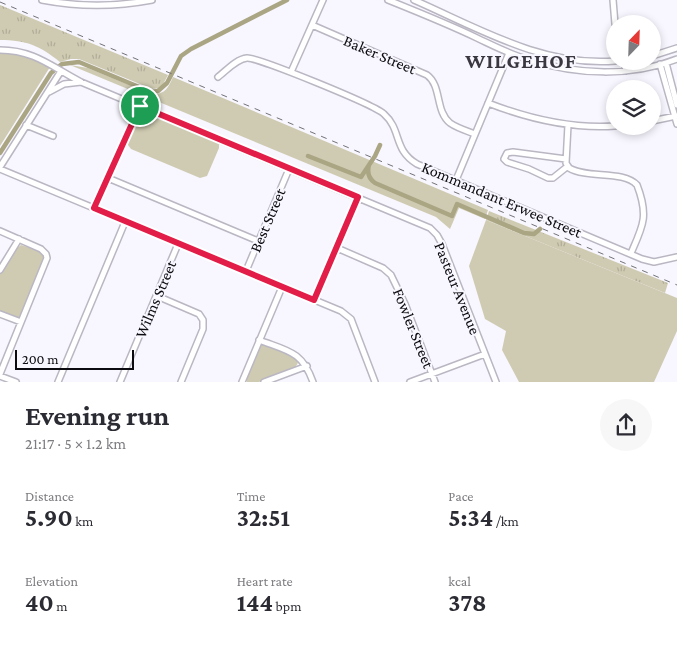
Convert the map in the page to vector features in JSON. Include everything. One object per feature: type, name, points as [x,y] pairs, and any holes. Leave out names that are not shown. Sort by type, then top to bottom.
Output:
[{"type":"street","points":[[42,0],[79,2],[100,6],[123,5],[152,0]]},
{"type":"street","points":[[291,72],[323,0]]},
{"type":"street","points":[[388,0],[396,1],[517,56],[583,71],[612,72],[630,70]]},
{"type":"street","points":[[409,8],[413,0],[507,41],[546,55],[567,59],[606,61]]},
{"type":"street","points":[[613,0],[614,15]]},
{"type":"street","name":"Baker Street","points":[[312,25],[427,74],[434,83],[442,114],[452,124],[475,134]]},
{"type":"street","points":[[456,180],[488,103],[506,52],[507,41]]},
{"type":"street","points":[[517,56],[521,46]]},
{"type":"street","points":[[661,53],[677,48]]},
{"type":"street","name":"Pasteur Avenue","points":[[0,50],[21,51],[34,56],[81,82],[426,226],[434,232],[442,244],[496,382]]},
{"type":"street","points":[[663,64],[675,60],[669,51]]},
{"type":"street","name":"Kommandant Erwee Street","points":[[218,76],[238,62],[249,58],[291,72],[380,111],[393,126],[406,157],[417,164],[631,254],[654,262],[677,257]]},
{"type":"street","points":[[663,64],[677,105]]},
{"type":"street","points":[[663,64],[677,124]]},
{"type":"street","points":[[60,71],[0,168],[125,222],[341,310],[351,320],[375,382]]},
{"type":"street","points":[[45,94],[57,87],[81,82]]},
{"type":"street","points":[[488,103],[522,116],[568,125],[606,126]]},
{"type":"street","points":[[94,208],[140,106]]},
{"type":"street","points":[[135,116],[140,111],[148,110]]},
{"type":"street","points":[[661,119],[676,116]]},
{"type":"street","points":[[568,125],[566,159],[571,170],[626,179],[638,185],[644,219],[631,254]]},
{"type":"street","points":[[26,126],[53,136]]},
{"type":"street","points":[[566,159],[513,152],[507,153],[504,159],[507,162],[548,178],[553,178],[568,166]]},
{"type":"street","name":"Best Street","points":[[246,271],[289,169]]},
{"type":"street","points":[[108,178],[258,241]]},
{"type":"street","points":[[314,300],[358,197]]},
{"type":"street","points":[[58,382],[125,222]]},
{"type":"street","points":[[0,231],[44,252],[47,258],[0,375],[16,382]]},
{"type":"street","points":[[0,270],[19,239]]},
{"type":"street","name":"Wilms Street","points":[[120,382],[178,244]]},
{"type":"street","name":"Fowler Street","points":[[337,248],[383,268],[392,275],[435,382]]},
{"type":"street","points":[[242,382],[282,287]]},
{"type":"street","points":[[157,296],[198,314],[204,320],[203,329],[181,382]]},
{"type":"street","points":[[0,314],[21,322]]},
{"type":"street","points":[[259,340],[296,354],[307,366],[313,382]]},
{"type":"street","points":[[410,382],[484,354]]},
{"type":"street","points":[[264,382],[307,366]]},
{"type":"green space","points":[[0,5],[168,75],[161,88],[152,89],[79,59],[60,62],[33,45],[18,41],[0,40]]},
{"type":"green space","points":[[0,52],[24,53],[50,67],[0,146]]},
{"type":"green space","points":[[70,65],[88,68],[151,94],[163,92],[173,77],[488,210],[485,219],[459,208],[450,229],[436,217]]},
{"type":"green space","points":[[141,113],[148,113],[216,140],[219,148],[207,176],[200,178],[131,149],[128,141]]},
{"type":"green space","points":[[489,211],[668,283],[665,293],[486,220]]},
{"type":"green space","points":[[486,220],[677,298],[677,331],[654,382],[519,382],[502,350],[506,331],[485,319],[469,266]]},
{"type":"green space","points":[[21,245],[43,252],[46,258],[22,316],[16,318],[0,312],[0,274],[16,249]]},
{"type":"green space","points":[[266,344],[296,358],[297,364],[295,367],[259,382],[247,382],[246,377],[258,348]]},
{"type":"waterway","points":[[0,153],[51,73],[62,64],[79,62],[151,92],[158,91],[167,83],[181,56],[191,49],[287,0]]},
{"type":"waterway","points":[[308,156],[361,177],[380,145]]},
{"type":"waterway","points":[[369,165],[369,175],[375,183],[452,216],[457,204],[524,233],[534,234],[540,229]]},
{"type":"railway","points":[[0,2],[677,285]]},
{"type":"district","name":"WILGEHOF","points":[[521,61]]},
{"type":"route","points":[[140,106],[358,197],[314,300],[94,208],[140,106]]}]
